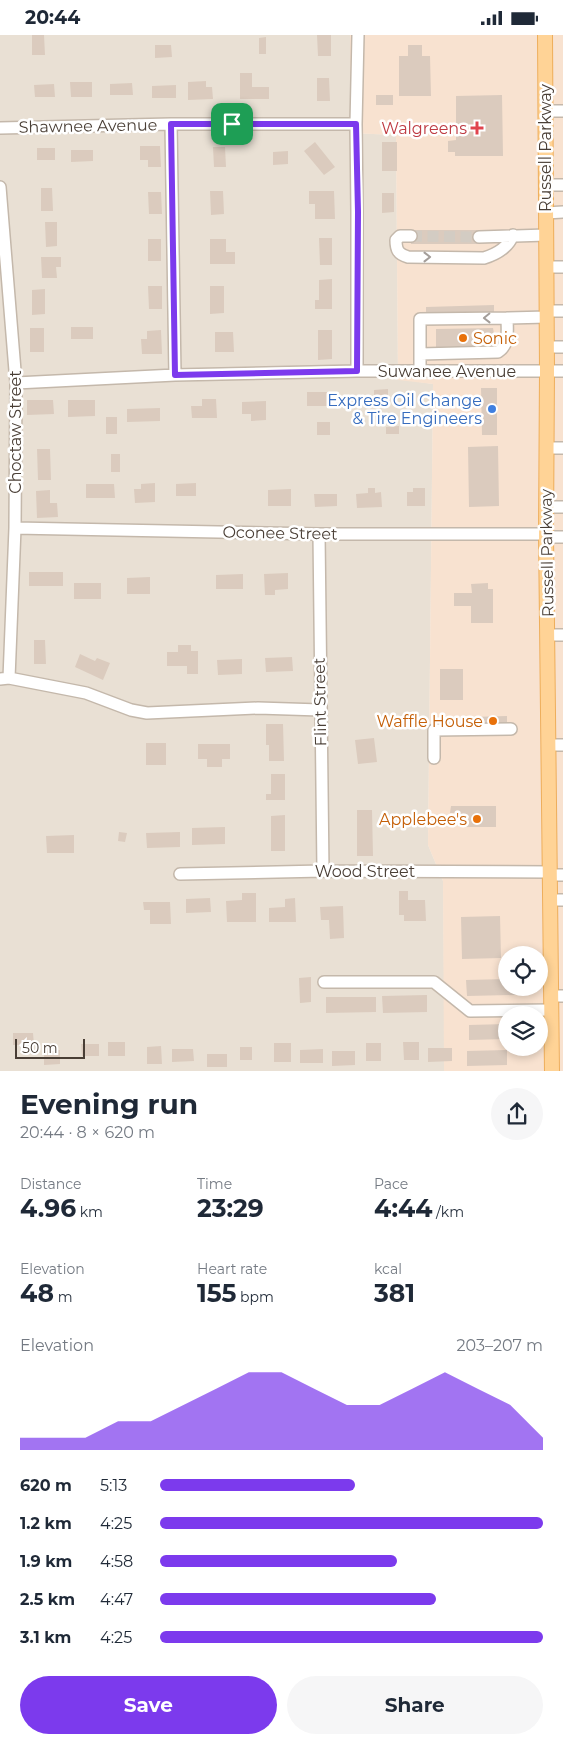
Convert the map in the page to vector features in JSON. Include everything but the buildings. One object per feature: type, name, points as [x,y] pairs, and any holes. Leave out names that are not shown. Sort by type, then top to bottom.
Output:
[{"type":"main road","name":"Russell Parkway","points":[[545,35],[546,536],[548,635],[556,745],[554,874],[557,900],[552,1071]]},
{"type":"street","points":[[357,371],[358,212],[356,124],[358,35]]},
{"type":"street","points":[[545,111],[563,111]]},
{"type":"street","points":[[171,124],[175,375]]},
{"type":"street","name":"Shawnee Avenue","points":[[0,128],[171,124],[356,124]]},
{"type":"street","points":[[545,185],[563,185]]},
{"type":"street","name":"Choctaw Street","points":[[0,187],[16,383],[14,528],[5,679]]},
{"type":"street","points":[[546,213],[563,212]]},
{"type":"street","points":[[411,236],[400,236],[396,240],[398,252],[408,257],[484,258],[502,250],[510,242],[513,235]]},
{"type":"street","points":[[479,237],[546,235]]},
{"type":"street","points":[[546,267],[563,267]]},
{"type":"street","points":[[420,371],[420,319],[507,318],[563,311]]},
{"type":"street","points":[[420,354],[498,352],[505,345],[507,338],[507,318]]},
{"type":"street","points":[[547,347],[563,347]]},
{"type":"street","name":"Suwanee Avenue","points":[[16,383],[175,375],[357,371],[563,371]]},
{"type":"street","points":[[547,449],[563,448]]},
{"type":"street","points":[[547,507],[563,507]]},
{"type":"street","name":"Oconee Street","points":[[14,528],[563,537]]},
{"type":"street","name":"Flint Street","points":[[319,534],[323,871]]},
{"type":"street","points":[[548,635],[563,635]]},
{"type":"street","points":[[5,679],[86,693],[147,713],[258,708],[320,710]]},
{"type":"street","points":[[434,757],[434,730],[511,729]]},
{"type":"street","name":"Wood Street","points":[[180,874],[323,871],[554,874]]},
{"type":"street","points":[[324,982],[434,982],[470,1011],[555,1001]]},
{"type":"shaded area","points":[[0,35],[350,35],[350,133],[396,135],[398,379],[433,384],[428,845],[443,881],[445,1071],[0,1071]]},
{"type":"shaded area","points":[[350,35],[563,35],[563,1071],[444,1071],[443,881],[428,845],[433,384],[398,380],[396,135],[350,133]]},
{"type":"tunnel","points":[[411,236],[479,237]]},
{"type":"place","name":"Walgreens","points":[[477,128]]},
{"type":"place","name":"Sonic","points":[[463,338]]},
{"type":"place","name":"Express Oil Change & Tire Engineers","points":[[492,409]]},
{"type":"place","name":"Waffle House","points":[[493,721]]},
{"type":"place","name":"Applebee's","points":[[477,819]]},
{"type":"route","points":[[171,124],[232,124],[356,124],[358,212],[357,371],[175,375],[171,124]]}]
